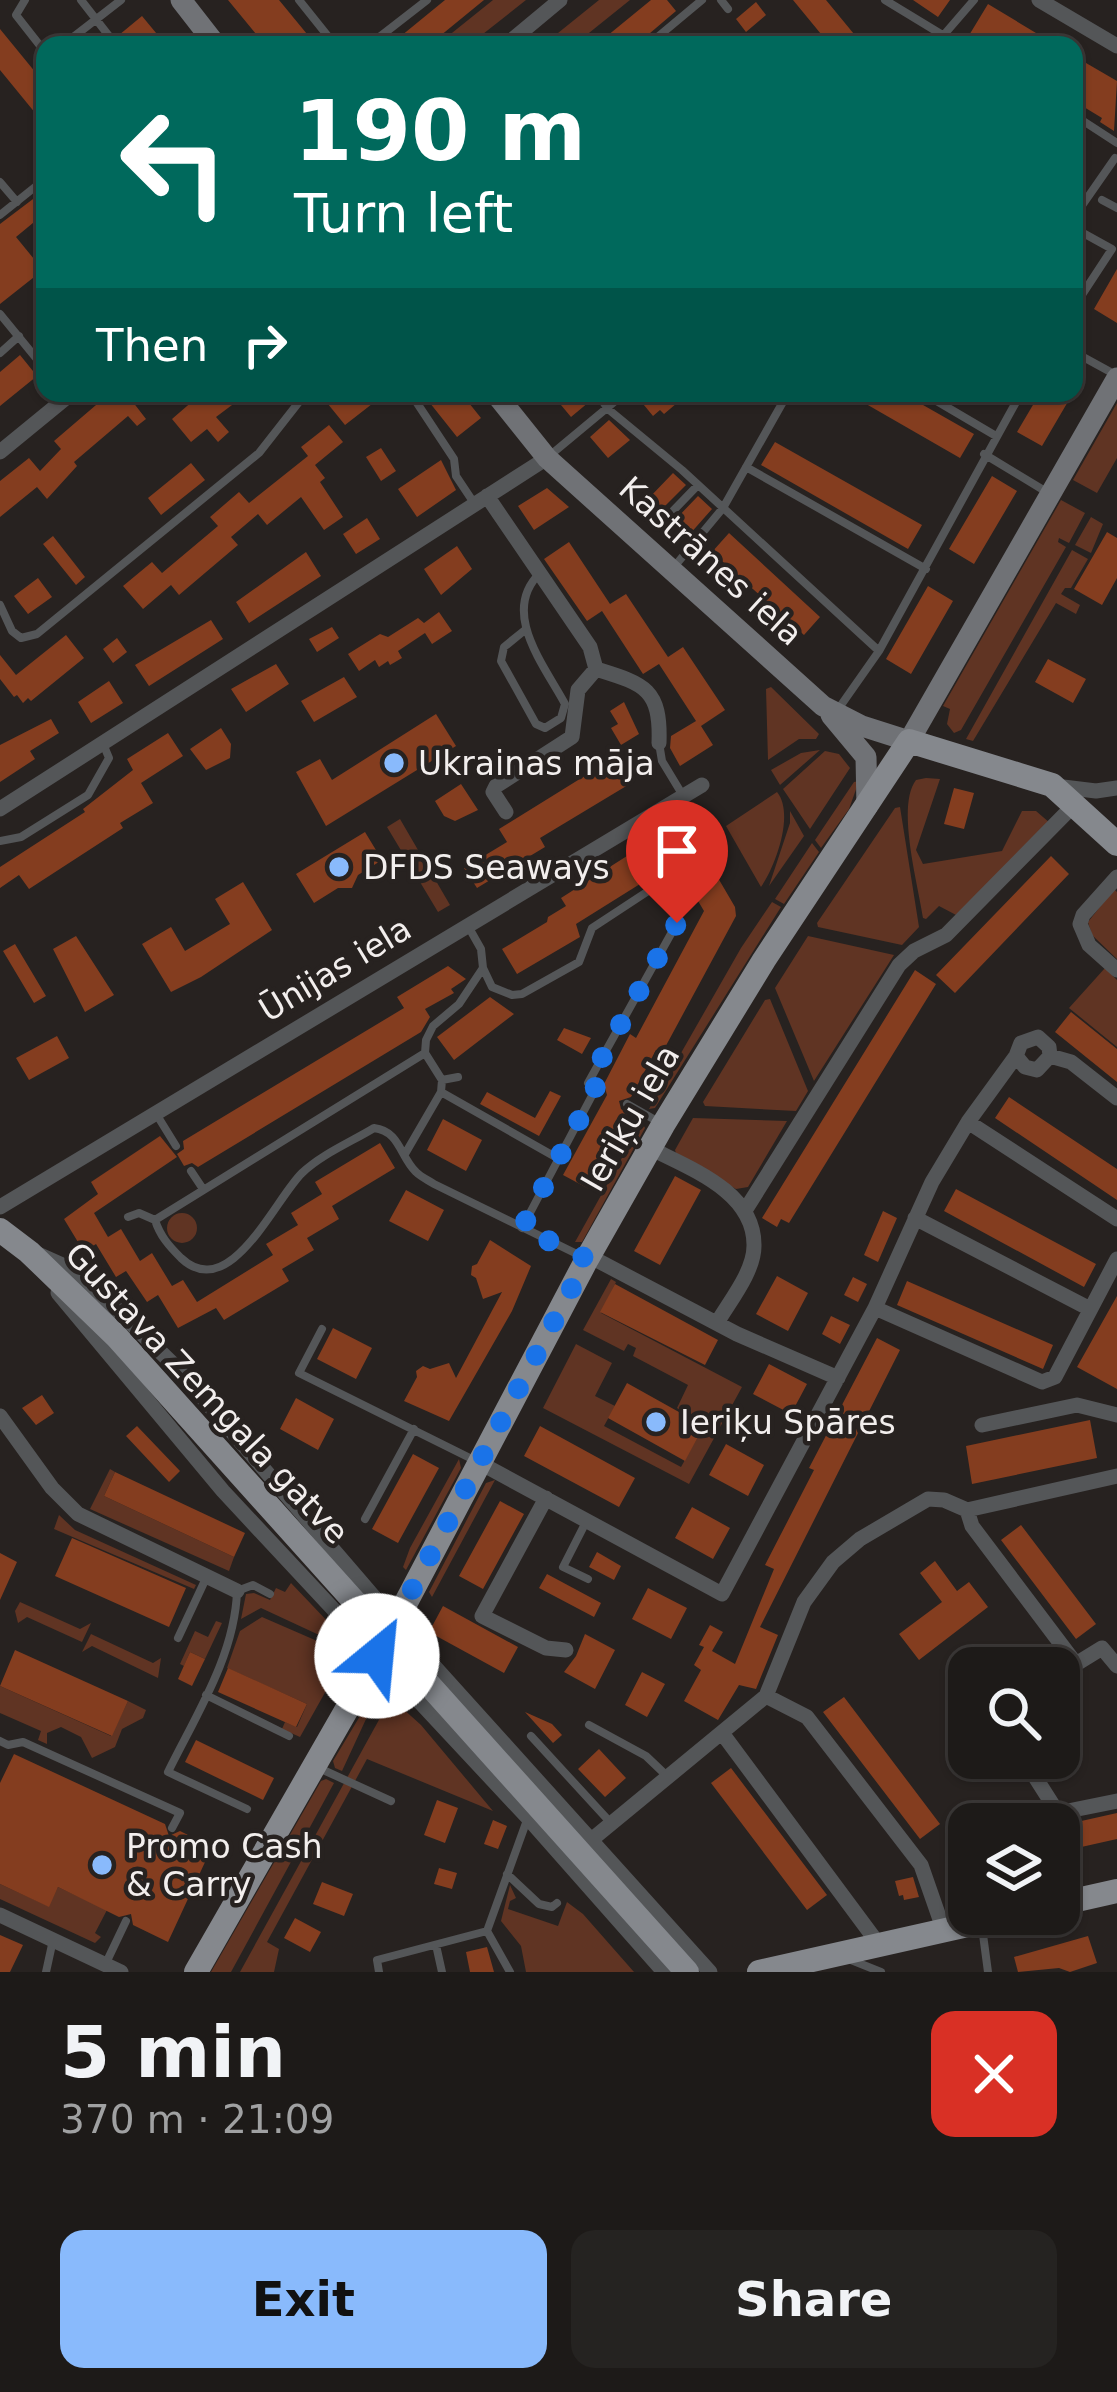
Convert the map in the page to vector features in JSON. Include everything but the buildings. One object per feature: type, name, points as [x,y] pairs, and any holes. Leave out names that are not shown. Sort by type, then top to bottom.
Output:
[{"type":"main road","points":[[909,741],[1052,785],[1117,844]]},
{"type":"main road","name":"Ieriķu iela","points":[[196,1972],[377,1656],[527,1362],[663,1125],[754,976],[909,741]]},
{"type":"main road","name":"Gustava Zemgala gatve","points":[[0,1230],[116,1336],[687,1972]]},
{"type":"main road","points":[[1080,1899],[1117,1891]]},
{"type":"main road","points":[[759,1972],[948,1930]]},
{"type":"street","points":[[181,0],[209,36]]},
{"type":"street","points":[[517,36],[560,0]]},
{"type":"street","points":[[1048,2],[1117,46]]},
{"type":"street","name":"Ieriķu iela","points":[[909,741],[1117,377]]},
{"type":"street","points":[[0,452],[59,402]]},
{"type":"street","name":"Kastrānes iela","points":[[502,402],[547,458],[829,709],[909,741]]},
{"type":"street","points":[[0,809],[547,458]]},
{"type":"street","points":[[481,500],[540,573],[590,646],[596,669]]},
{"type":"street","points":[[596,669],[650,692],[660,716],[659,743]]},
{"type":"street","points":[[506,812],[493,792],[496,786],[572,737],[578,690],[596,669]]},
{"type":"street","points":[[829,709],[866,757],[867,808]]},
{"type":"street","name":"Ūnijas iela","points":[[0,1207],[702,785]]},
{"type":"street","points":[[1052,785],[1117,788]]},
{"type":"street","points":[[746,1209],[899,965],[914,951],[946,935],[1076,804]]},
{"type":"street","points":[[1117,878],[1080,924],[1089,944],[1117,970]]},
{"type":"street","points":[[479,1462],[722,1594],[968,1122],[1021,1043],[1031,1037],[1045,1041],[1050,1056]]},
{"type":"street","points":[[1016,1056],[1036,1070],[1050,1056]]},
{"type":"street","points":[[1050,1056],[1071,1062],[1117,1098]]},
{"type":"street","points":[[968,1122],[1117,1219]]},
{"type":"street","points":[[650,1148],[730,1193],[746,1209],[754,1246],[717,1323]]},
{"type":"street","points":[[914,1218],[1090,1309]]},
{"type":"street","name":"Gustava Zemgala gatve","points":[[29,1252],[67,1267],[146,1335],[710,1972]]},
{"type":"street","name":"Gustava Zemgala gatve","points":[[29,1252],[133,1388],[664,1972]]},
{"type":"street","points":[[588,1258],[838,1378]]},
{"type":"street","points":[[875,1307],[1046,1382],[1055,1377],[1117,1259]]},
{"type":"street","points":[[982,1425],[1077,1405],[1117,1415]]},
{"type":"street","points":[[0,1416],[52,1489],[78,1514],[237,1591]]},
{"type":"street","points":[[590,1840],[766,1696],[804,1602],[833,1562],[860,1539],[928,1499],[968,1510],[1117,1476]]},
{"type":"street","points":[[546,1498],[482,1616],[546,1648],[566,1650]]},
{"type":"street","points":[[968,1510],[972,1526],[1063,1647]]},
{"type":"street","name":"Gustava Zemgala gatve","points":[[308,1582],[330,1585],[340,1576],[338,1552]]},
{"type":"street","points":[[1080,1662],[1102,1648],[1117,1666]]},
{"type":"street","points":[[766,1696],[808,1717],[907,1846],[926,1875],[944,1931]]},
{"type":"street","points":[[722,1733],[880,1946]]},
{"type":"street","points":[[1036,1779],[1058,1814],[1117,1801]]},
{"type":"street","points":[[0,1915],[113,1968]]},
{"type":"lane","points":[[25,0],[16,15],[36,41]]},
{"type":"lane","points":[[81,0],[109,36]]},
{"type":"lane","points":[[74,36],[121,0]]},
{"type":"lane","points":[[299,0],[328,36]]},
{"type":"lane","points":[[382,36],[427,0]]},
{"type":"lane","points":[[666,36],[702,0]]},
{"type":"lane","points":[[721,0],[728,9]]},
{"type":"lane","points":[[885,0],[936,36]]},
{"type":"lane","points":[[947,36],[974,0]]},
{"type":"lane","points":[[1083,121],[1117,142]]},
{"type":"lane","points":[[1083,205],[1116,158]]},
{"type":"lane","points":[[0,182],[16,202]]},
{"type":"lane","points":[[0,215],[36,186]]},
{"type":"lane","points":[[1102,200],[1117,208]]},
{"type":"lane","points":[[1083,232],[1114,245],[1083,293]]},
{"type":"lane","points":[[0,314],[36,358]]},
{"type":"lane","points":[[0,353],[19,337]]},
{"type":"lane","points":[[1083,357],[1117,377]]},
{"type":"lane","points":[[0,605],[12,631],[21,638],[37,634],[259,453],[299,402]]},
{"type":"lane","points":[[416,402],[454,459],[456,476],[481,500]]},
{"type":"lane","points":[[604,402],[879,651]]},
{"type":"lane","points":[[547,458],[615,402]]},
{"type":"lane","points":[[672,569],[723,508],[783,402]]},
{"type":"lane","points":[[938,402],[996,436]]},
{"type":"lane","points":[[829,709],[879,651],[1016,402]]},
{"type":"lane","points":[[985,454],[1051,494]]},
{"type":"lane","points":[[746,467],[926,569]]},
{"type":"lane","points":[[669,515],[698,485]]},
{"type":"lane","points":[[525,630],[504,647],[501,661],[536,724],[545,728],[561,718],[565,704],[525,630],[524,596],[540,573]]},
{"type":"lane","points":[[659,743],[662,761],[682,794]]},
{"type":"lane","points":[[0,842],[21,837],[88,795],[109,758],[103,745]]},
{"type":"lane","points":[[468,924],[492,987],[522,994],[579,962],[592,928],[665,880],[674,895],[677,923],[588,1083],[598,1089],[522,1228]]},
{"type":"lane","points":[[155,1220],[424,1053],[433,1027],[460,1004],[483,968]]},
{"type":"lane","points":[[405,1154],[441,1092],[442,1080],[424,1053]]},
{"type":"lane","points":[[442,1080],[458,1077]]},
{"type":"lane","points":[[441,1092],[559,1159]]},
{"type":"lane","points":[[627,1104],[663,1125]]},
{"type":"lane","points":[[155,1112],[176,1146]]},
{"type":"lane","points":[[128,1217],[139,1213],[155,1220],[165,1241],[190,1266],[204,1271],[249,1247],[308,1167],[374,1128],[383,1128],[413,1171],[588,1258]]},
{"type":"lane","points":[[191,1171],[202,1189]]},
{"type":"lane","points":[[322,1329],[298,1373],[479,1462]]},
{"type":"lane","points":[[1046,1382],[1051,1411]]},
{"type":"lane","points":[[364,1519],[414,1429]]},
{"type":"lane","points":[[587,1521],[563,1567],[588,1579]]},
{"type":"lane","points":[[178,1638],[208,1574]]},
{"type":"lane","points":[[247,1809],[168,1772],[236,1624],[237,1591],[253,1585],[269,1594]]},
{"type":"lane","points":[[206,1695],[289,1736]]},
{"type":"lane","points":[[589,1725],[646,1756],[669,1778]]},
{"type":"lane","points":[[531,1736],[610,1822]]},
{"type":"lane","points":[[0,1741],[23,1742],[180,1813],[172,1828]]},
{"type":"lane","points":[[314,1766],[391,1802]]},
{"type":"lane","points":[[509,1972],[487,1931],[528,1818]]},
{"type":"lane","points":[[506,1874],[539,1904],[552,1907],[557,1903]]},
{"type":"lane","points":[[113,1968],[126,1922]]},
{"type":"lane","points":[[379,1972],[377,1960],[487,1931]]},
{"type":"lane","points":[[983,1935],[988,1972]]},
{"type":"lane","points":[[46,1972],[53,1940]]},
{"type":"lane","points":[[436,1945],[442,1972]]},
{"type":"lane","points":[[838,1954],[881,1972]]},
{"type":"shaded area","points":[[493,0],[526,0],[480,36],[448,36]]},
{"type":"shaded area","points":[[599,0],[630,0],[585,36],[558,33]]},
{"type":"shaded area","points":[[1117,403],[1117,458],[1097,493],[1073,480]]},
{"type":"shaded area","points":[[1061,500],[1085,513],[1069,543],[1059,538],[1066,547],[961,730],[954,733],[947,724],[950,709],[943,706]]},
{"type":"shaded area","points":[[1091,517],[1103,524],[1091,553],[1075,545]]},
{"type":"shaded area","points":[[1072,550],[1088,559],[1071,588],[1061,594],[1080,605],[1076,614],[1056,603],[973,741],[966,739]]},
{"type":"shaded area","points":[[771,687],[819,734],[816,739],[799,739],[768,760],[766,689]]},
{"type":"shaded area","points":[[820,750],[780,785],[771,770],[801,753]]},
{"type":"shaded area","points":[[825,751],[839,754],[850,768],[810,829],[783,789]]},
{"type":"shaded area","points":[[940,779],[916,850],[923,864],[1002,851],[1022,811],[1036,811],[1050,823],[958,916],[939,906],[923,918],[908,808],[916,780]]},
{"type":"shaded area","points":[[859,781],[849,809],[821,848],[815,840]]},
{"type":"shaded area","points":[[777,792],[784,826],[761,887],[726,826]]},
{"type":"shaded area","points":[[900,807],[919,927],[902,945],[818,927],[895,808]]},
{"type":"shaded area","points":[[790,811],[804,836],[769,886],[790,823]]},
{"type":"shaded area","points":[[400,819],[450,905],[438,912],[387,827]]},
{"type":"shaded area","points":[[812,843],[819,852],[784,904],[775,899]]},
{"type":"shaded area","points":[[1114,889],[1117,959],[1092,935],[1088,922]]},
{"type":"shaded area","points":[[772,902],[781,907],[655,1108],[649,1109],[741,948]]},
{"type":"shaded area","points":[[808,936],[894,955],[814,1081],[775,988]]},
{"type":"shaded area","points":[[1105,968],[1117,980],[1117,1047],[1069,1008]]},
{"type":"shaded area","points":[[770,999],[808,1091],[796,1111],[705,1106],[703,1102],[765,1000]]},
{"type":"shaded area","points":[[693,1118],[787,1121],[748,1187],[736,1189],[677,1156],[675,1150]]},
{"type":"shaded area","points":[[642,1122],[645,1128],[582,1242],[575,1242]]},
{"type":"shaded area","points":[[182,1213],[197,1228],[182,1243],[167,1228]]},
{"type":"shaded area","points":[[611,1279],[616,1282],[601,1313],[742,1387],[689,1484],[543,1408],[576,1344],[612,1363],[595,1396],[615,1406],[604,1426],[681,1467],[704,1426],[677,1408],[688,1385],[633,1356],[636,1348],[628,1344],[624,1351],[583,1330]]},
{"type":"shaded area","points":[[459,1459],[461,1468],[406,1570],[410,1548]]},
{"type":"shaded area","points":[[110,1469],[115,1472],[104,1496],[234,1557],[229,1571],[90,1509]]},
{"type":"shaded area","points":[[495,1480],[432,1597],[429,1592],[486,1483]]},
{"type":"shaded area","points":[[59,1515],[75,1530],[196,1585],[194,1589],[54,1529]]},
{"type":"shaded area","points":[[291,1583],[331,1625],[332,1641],[261,1608],[241,1619],[246,1594],[270,1600],[276,1588],[285,1592]]},
{"type":"shaded area","points":[[20,1602],[80,1629],[91,1623],[82,1642],[27,1617],[18,1623],[15,1611]]},
{"type":"shaded area","points":[[262,1617],[331,1647],[327,1689],[300,1737],[282,1729],[285,1722],[297,1727],[307,1704],[227,1668],[240,1631]]},
{"type":"shaded area","points":[[216,1621],[222,1623],[205,1659],[190,1652],[184,1666],[180,1664],[195,1631],[208,1637]]},
{"type":"shaded area","points":[[91,1634],[153,1663],[161,1658],[158,1678],[92,1646],[82,1652]]},
{"type":"shaded area","points":[[0,1686],[111,1736],[128,1701],[146,1710],[143,1718],[122,1729],[115,1747],[92,1758],[81,1737],[61,1727],[47,1733],[47,1744],[38,1740],[41,1731],[0,1713]]},
{"type":"shaded area","points":[[391,1698],[421,1725],[493,1811],[367,1759],[267,1942],[279,1949],[274,1972],[240,1972]]},
{"type":"shaded area","points":[[369,1701],[373,1704],[342,1771],[335,1768],[333,1761]]},
{"type":"shaded area","points":[[321,1781],[334,1783],[231,1972],[211,1972]]},
{"type":"shaded area","points":[[0,1884],[48,1906],[58,1887],[107,1910],[95,1933],[101,1937],[95,1943],[0,1899]]},
{"type":"shaded area","points":[[510,1885],[516,1898],[508,1909],[558,1926],[567,1902],[634,1972],[526,1972],[521,1946],[501,1921]]},
{"type":"place","name":"Ukrainas māja","points":[[394,763]]},
{"type":"place","name":"DFDS Seaways","points":[[339,867]]},
{"type":"place","name":"Ieriķu Spāres","points":[[656,1422]]},
{"type":"place","name":"Promo Cash & Carry","points":[[102,1865]]},
{"type":"route","points":[[377,1656],[587,1259],[522,1228],[596,1088],[588,1083],[677,923]]}]
